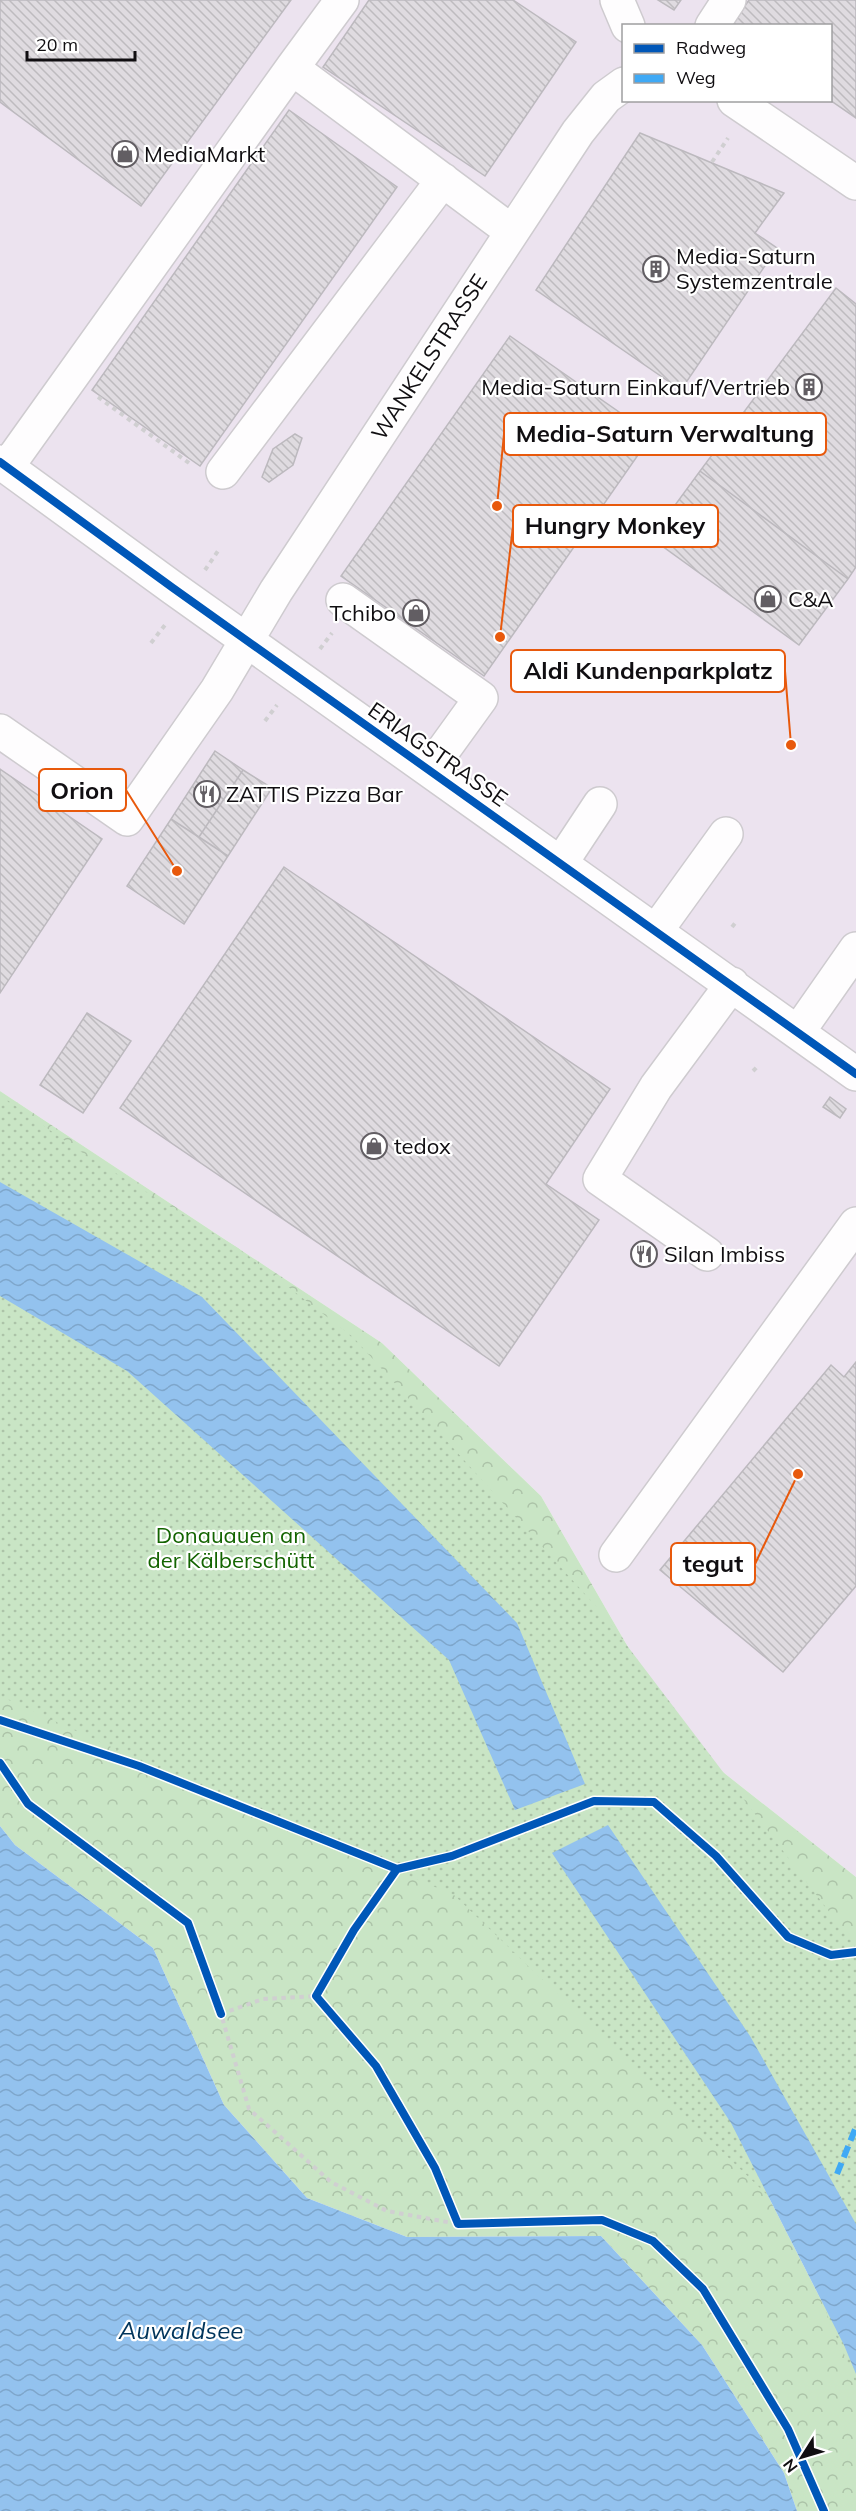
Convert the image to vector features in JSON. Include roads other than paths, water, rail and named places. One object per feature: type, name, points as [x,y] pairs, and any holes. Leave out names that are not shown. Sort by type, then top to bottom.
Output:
[{"type":"street","points":[[3,464],[70,376],[342,0]]},
{"type":"street","points":[[617,0],[627,24]]},
{"type":"street","points":[[713,24],[729,0]]},
{"type":"street","points":[[292,68],[511,231]]},
{"type":"street","name":"WANKELSTRASSE","points":[[0,731],[127,819],[208,703],[281,584],[511,231],[578,132],[606,97],[622,85]]},
{"type":"street","points":[[737,102],[856,183]]},
{"type":"street","points":[[223,472],[443,180]]},
{"type":"street","name":"ERIAGSTRASSE","points":[[3,464],[856,1074]]},
{"type":"street","points":[[343,600],[481,698],[429,770]]},
{"type":"street","points":[[561,863],[600,804]]},
{"type":"street","points":[[656,931],[726,834]]},
{"type":"street","points":[[798,1032],[856,949]]},
{"type":"street","points":[[707,1254],[600,1179],[656,1088],[732,984]]},
{"type":"street","points":[[616,1555],[856,1224]]},
{"type":"water","points":[[0,1182],[202,1297],[517,1623],[585,1784],[515,1810],[449,1660],[127,1371],[0,1296]]},
{"type":"water","points":[[608,1825],[750,2036],[856,2224],[856,2374],[844,2345],[731,2123],[552,1853]]},
{"type":"water","name":"Auwaldsee","points":[[0,1826],[15,1845],[153,1948],[224,2105],[307,2198],[407,2237],[601,2236],[702,2345],[784,2473],[797,2511],[0,2511]]},
{"type":"place","name":"MediaMarkt","points":[[125,154]]},
{"type":"place","name":"Media-Saturn Systemzentrale","points":[[656,269]]},
{"type":"place","name":"Media-Saturn Einkauf/Vertrieb","points":[[809,387]]},
{"type":"place","name":"Media-Saturn Verwaltung","points":[[497,506]]},
{"type":"place","name":"C&A","points":[[768,599]]},
{"type":"place","name":"Tchibo","points":[[416,613]]},
{"type":"place","name":"Hungry Monkey","points":[[500,637]]},
{"type":"place","name":"Aldi Kundenparkplatz","points":[[791,745]]},
{"type":"place","name":"ZATTIS Pizza Bar","points":[[207,794]]},
{"type":"place","name":"Orion","points":[[177,871]]},
{"type":"place","name":"tedox","points":[[374,1146]]},
{"type":"place","name":"Silan Imbiss","points":[[644,1254]]},
{"type":"place","name":"tegut","points":[[798,1474]]},
{"type":"park label","name":"Donauauen an der Kälberschütt","points":[[231,1548]]}]
